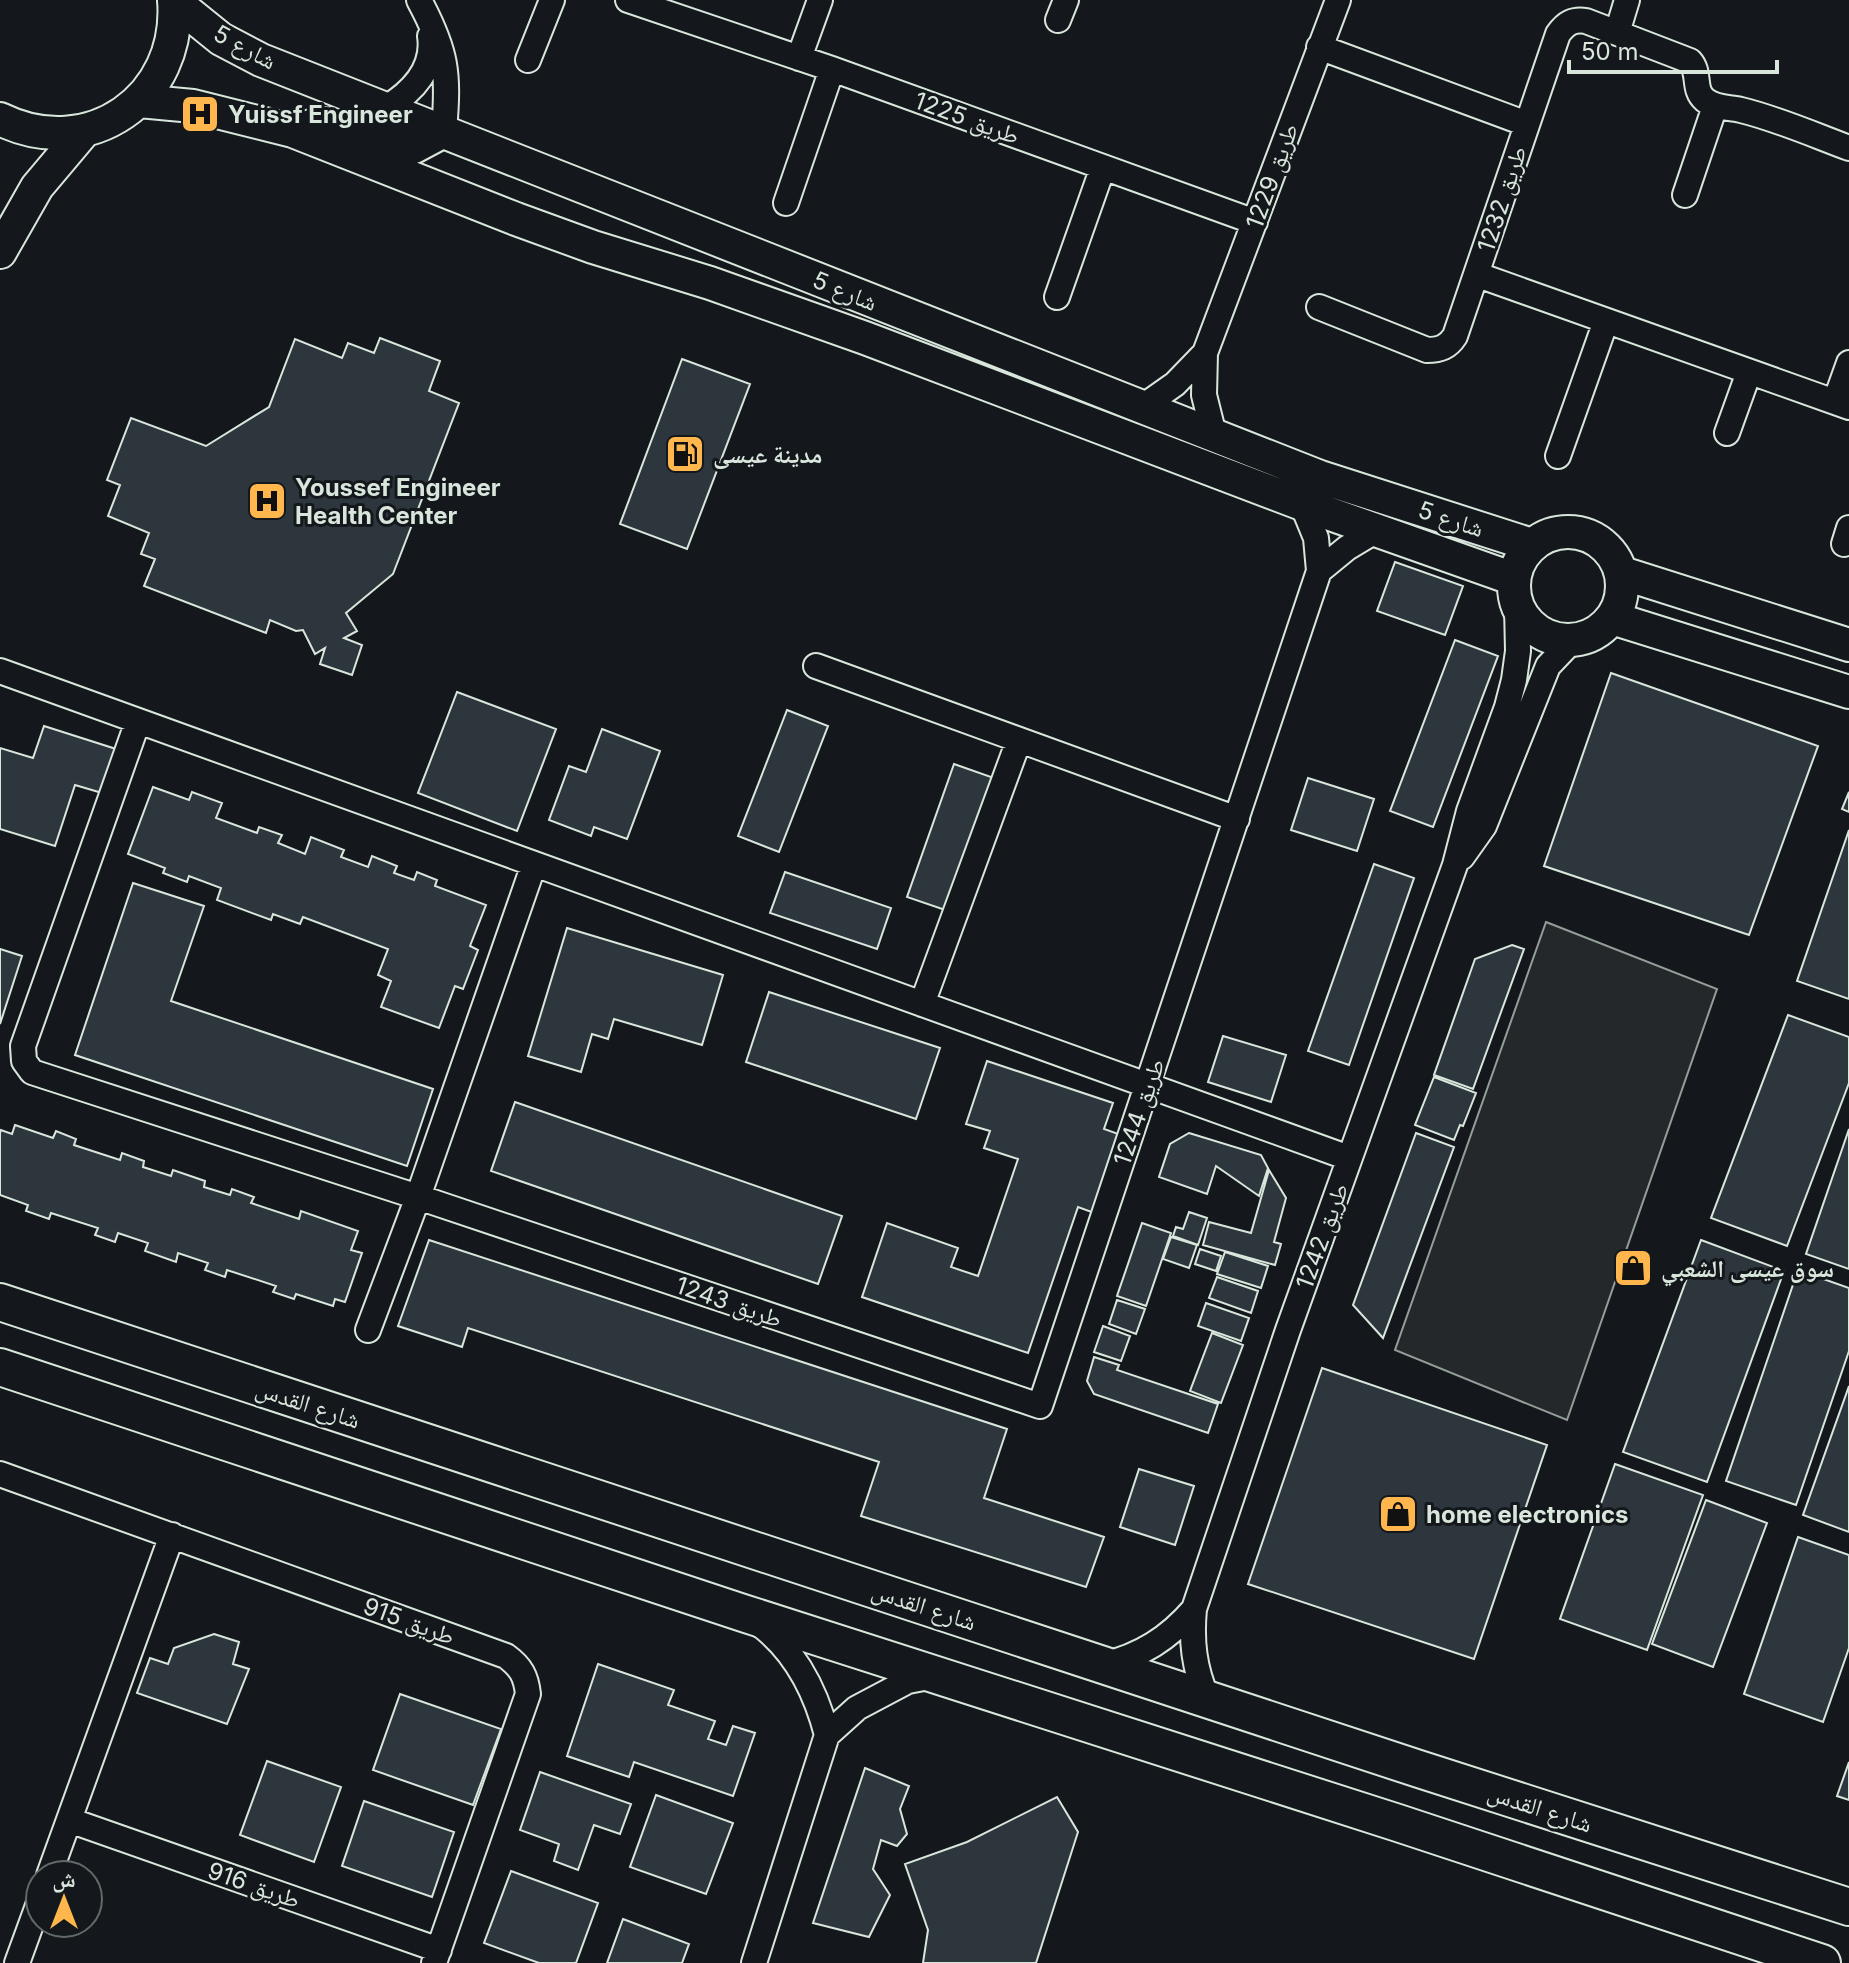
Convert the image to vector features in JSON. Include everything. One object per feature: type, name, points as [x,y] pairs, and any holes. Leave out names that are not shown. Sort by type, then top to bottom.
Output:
[{"type":"main road","name":"شارع القدس","points":[[0,1302],[1419,1769],[1849,1907]]},
{"type":"main road","points":[[0,1367],[743,1613],[1822,1963]]},
{"type":"street","points":[[0,119],[44,133],[85,130],[114,119],[139,101],[154,84],[172,44],[176,22],[174,0]]},
{"type":"street","name":"شارع 5","points":[[174,0],[221,39],[248,53],[1320,477],[1532,545]]},
{"type":"street","points":[[528,60],[552,0]]},
{"type":"street","name":"طريق 1225","points":[[628,0],[832,69],[1255,222]]},
{"type":"street","points":[[799,58],[820,0]]},
{"type":"street","name":"طريق 1229","points":[[1214,435],[1204,395],[1205,353],[1338,0]]},
{"type":"street","points":[[1617,33],[1627,0]]},
{"type":"street","points":[[386,108],[411,89],[430,61],[431,42],[423,7]]},
{"type":"street","points":[[293,131],[319,123],[335,125],[405,148],[414,147],[444,131],[446,78],[443,51],[423,7]]},
{"type":"street","name":"طريق 1232","points":[[1319,307],[1427,350],[1444,348],[1455,336],[1527,124],[1562,28],[1567,24],[1580,20],[1690,61],[1698,72],[1702,98],[1715,106]]},
{"type":"street","points":[[1319,47],[1527,124]]},
{"type":"street","points":[[786,203],[832,69]]},
{"type":"street","name":"شارع 5","points":[[139,101],[193,106],[293,131],[516,219],[865,338],[1377,530],[1515,592]]},
{"type":"street","points":[[1685,195],[1715,106],[1742,110],[1849,148]]},
{"type":"street","points":[[0,252],[37,187],[85,130]]},
{"type":"street","points":[[1057,297],[1103,167]]},
{"type":"street","name":"طريق 1232","points":[[1478,275],[1842,404]]},
{"type":"street","points":[[1558,456],[1606,321]]},
{"type":"street","name":"طريق 1229","points":[[1141,408],[1175,384],[1205,353]]},
{"type":"street","points":[[1842,404],[1849,363]]},
{"type":"street","points":[[1727,433],[1749,372]]},
{"type":"street","name":"طريق 1244","points":[[1040,1406],[1319,571],[1316,538],[1302,504]]},
{"type":"street","points":[[1319,571],[1347,548],[1377,530]]},
{"type":"street","points":[[1561,532],[1577,532],[1592,537],[1615,558],[1622,573],[1620,604],[1612,618],[1593,634],[1581,639],[1562,640],[1543,634],[1527,622],[1515,592],[1523,555],[1545,536],[1561,532]]},
{"type":"street","points":[[1622,573],[1849,645]]},
{"type":"street","name":"طريق 1242","points":[[1207,1698],[1192,1645],[1194,1609],[1288,1330],[1455,865],[1469,811],[1507,707],[1518,651],[1515,592]]},
{"type":"street","points":[[1612,618],[1849,692]]},
{"type":"street","name":"طريق 1242","points":[[1455,865],[1484,826],[1548,666],[1568,645],[1581,639]]},
{"type":"street","points":[[816,666],[1237,819]]},
{"type":"street","points":[[0,671],[1349,1158]]},
{"type":"street","points":[[11,1051],[23,1046],[138,721]]},
{"type":"street","points":[[922,1004],[1019,740]]},
{"type":"street","points":[[368,1330],[418,1197],[534,864]]},
{"type":"street","name":"طريق 1243","points":[[11,1051],[38,1075],[418,1197],[1040,1406]]},
{"type":"street","name":"طريق 915","points":[[0,1474],[506,1656],[519,1665],[526,1677],[528,1694],[437,1956]]},
{"type":"street","points":[[55,1859],[172,1535]]},
{"type":"street","name":"طريق 1242","points":[[1102,1665],[1144,1651],[1180,1625],[1194,1609]]},
{"type":"street","points":[[743,1613],[768,1630],[789,1653],[819,1705],[827,1735]]},
{"type":"street","points":[[754,1963],[827,1735],[857,1708],[908,1681],[940,1675]]},
{"type":"street","name":"طريق 916","points":[[69,1820],[437,1956]]},
{"type":"street","points":[[17,1963],[26,1939]]},
{"type":"shaded area","points":[[1546,922],[1717,989],[1567,1420],[1395,1350]]},
{"type":"building","name":"Youssef Engineer Health Center","points":[[380,338],[440,361],[429,391],[459,403],[393,574],[346,613],[357,631],[344,638],[362,645],[352,675],[320,664],[325,648],[315,654],[303,630],[296,631],[270,620],[266,633],[144,586],[155,559],[141,554],[149,533],[108,516],[120,485],[107,480],[131,418],[206,446],[269,407],[295,339],[342,358],[348,343],[374,353]]},
{"type":"building","name":"مدينة عيسى","points":[[682,359],[750,384],[687,549],[620,524]]},
{"type":"building","points":[[1395,562],[1463,586],[1445,635],[1377,611]]},
{"type":"building","points":[[1455,640],[1498,656],[1433,827],[1390,811]]},
{"type":"building","points":[[1611,673],[1818,746],[1749,935],[1544,866]]},
{"type":"building","points":[[457,692],[556,729],[517,831],[418,793]]},
{"type":"building","points":[[787,710],[828,726],[779,852],[738,836]]},
{"type":"building","points":[[44,726],[116,749],[102,793],[75,785],[55,846],[0,829],[0,748],[33,758]]},
{"type":"building","points":[[602,729],[660,751],[627,839],[594,827],[591,836],[549,820],[569,766],[586,772]]},
{"type":"building","points":[[954,764],[994,778],[948,911],[907,897]]},
{"type":"building","points":[[1308,778],[1374,799],[1357,851],[1291,830]]},
{"type":"building","points":[[153,787],[189,800],[192,792],[222,803],[216,818],[257,833],[259,827],[282,835],[278,843],[305,854],[311,837],[344,850],[341,857],[368,867],[372,856],[397,866],[394,873],[414,880],[417,872],[437,880],[435,886],[486,905],[470,946],[478,950],[463,989],[455,986],[439,1028],[381,1007],[391,981],[378,975],[388,949],[303,917],[300,924],[273,914],[271,920],[217,900],[221,888],[189,876],[187,882],[163,873],[165,868],[128,854]]},
{"type":"building","points":[[1849,792],[1849,812],[1842,809]]},
{"type":"building","points":[[1849,830],[1849,999],[1797,981]]},
{"type":"building","points":[[1374,864],[1414,878],[1349,1065],[1308,1051]]},
{"type":"building","points":[[785,872],[891,908],[877,949],[770,913]]},
{"type":"building","points":[[133,883],[204,906],[171,1001],[433,1089],[407,1166],[75,1055]]},
{"type":"building","points":[[567,928],[723,975],[702,1045],[614,1019],[608,1039],[592,1034],[581,1072],[528,1056]]},
{"type":"building","points":[[1512,945],[1524,949],[1473,1089],[1434,1075],[1475,959]]},
{"type":"building","points":[[0,949],[22,956],[0,1024]]},
{"type":"building","points":[[769,992],[940,1048],[916,1119],[746,1062]]},
{"type":"building","points":[[1788,1015],[1849,1037],[1849,1083],[1787,1246],[1711,1218]]},
{"type":"building","points":[[1223,1036],[1286,1055],[1271,1102],[1208,1082]]},
{"type":"building","points":[[987,1061],[1113,1103],[1104,1129],[1124,1136],[1097,1214],[1078,1207],[1028,1353],[862,1297],[887,1223],[958,1248],[951,1267],[978,1276],[1018,1159],[984,1148],[990,1131],[966,1124]]},
{"type":"building","points":[[1434,1077],[1476,1093],[1454,1140],[1415,1125]]},
{"type":"building","points":[[515,1102],[842,1216],[818,1284],[491,1171]]},
{"type":"building","points":[[15,1125],[53,1138],[56,1131],[76,1139],[74,1145],[120,1160],[122,1153],[144,1161],[143,1167],[171,1176],[173,1170],[205,1181],[204,1187],[230,1195],[232,1189],[254,1197],[251,1203],[299,1219],[301,1211],[358,1231],[351,1250],[362,1253],[345,1302],[335,1299],[333,1306],[296,1294],[294,1299],[273,1292],[276,1286],[227,1270],[225,1277],[205,1270],[208,1263],[178,1253],[176,1262],[145,1251],[148,1243],[118,1233],[115,1242],[95,1235],[98,1228],[51,1213],[49,1219],[26,1211],[28,1205],[0,1195],[0,1133],[1,1130],[12,1134]]},
{"type":"building","points":[[1849,1129],[1849,1269],[1806,1254]]},
{"type":"building","points":[[1189,1133],[1261,1155],[1268,1168],[1259,1196],[1216,1166],[1207,1194],[1159,1177],[1170,1144]]},
{"type":"building","points":[[1416,1133],[1454,1147],[1383,1338],[1353,1305]]},
{"type":"building","points":[[1269,1170],[1286,1198],[1274,1242],[1281,1244],[1275,1265],[1203,1245],[1209,1222],[1251,1233]]},
{"type":"building","points":[[1189,1212],[1207,1218],[1198,1245],[1173,1236],[1176,1227],[1183,1229]]},
{"type":"building","points":[[1142,1223],[1171,1233],[1146,1306],[1117,1296]]},
{"type":"building","points":[[1171,1237],[1197,1245],[1189,1268],[1163,1259]]},
{"type":"building","points":[[429,1240],[1007,1429],[984,1498],[1104,1537],[1086,1587],[861,1516],[879,1462],[468,1328],[462,1347],[398,1326]]},
{"type":"building","points":[[1701,1240],[1784,1271],[1707,1482],[1623,1452]]},
{"type":"building","points":[[1200,1249],[1221,1256],[1216,1271],[1195,1264]]},
{"type":"building","points":[[1225,1252],[1268,1266],[1261,1288],[1217,1274]]},
{"type":"building","points":[[1798,1270],[1849,1288],[1849,1351],[1796,1505],[1726,1481]]},
{"type":"building","points":[[1217,1277],[1258,1291],[1251,1313],[1209,1298]]},
{"type":"building","points":[[1117,1300],[1145,1309],[1136,1334],[1109,1324]]},
{"type":"building","points":[[1206,1303],[1249,1318],[1241,1341],[1198,1326]]},
{"type":"building","points":[[1103,1326],[1130,1336],[1121,1361],[1094,1352]]},
{"type":"building","points":[[1212,1333],[1243,1345],[1221,1403],[1190,1391]]},
{"type":"building","points":[[1094,1357],[1119,1365],[1117,1370],[1218,1404],[1208,1433],[1094,1394],[1087,1381]]},
{"type":"building","name":"home electronics","points":[[1322,1368],[1547,1445],[1474,1659],[1248,1584]]},
{"type":"building","points":[[1849,1386],[1849,1532],[1803,1515]]},
{"type":"building","points":[[1615,1464],[1703,1495],[1647,1650],[1560,1619]]},
{"type":"building","points":[[1139,1469],[1194,1486],[1175,1545],[1120,1527]]},
{"type":"building","points":[[1706,1500],[1767,1523],[1713,1667],[1652,1644]]},
{"type":"building","points":[[1798,1537],[1849,1555],[1849,1648],[1823,1722],[1744,1694]]},
{"type":"building","points":[[214,1634],[239,1642],[233,1664],[249,1669],[227,1724],[137,1693],[150,1658],[168,1664],[174,1648]]},
{"type":"building","points":[[598,1664],[674,1690],[668,1705],[715,1721],[708,1739],[726,1745],[733,1726],[755,1733],[733,1796],[634,1762],[629,1777],[567,1756]]},
{"type":"building","points":[[400,1694],[501,1729],[473,1805],[373,1770]]},
{"type":"building","points":[[267,1761],[341,1787],[314,1862],[240,1835]]},
{"type":"building","points":[[1849,1762],[1849,1800],[1837,1796]]},
{"type":"building","points":[[865,1768],[909,1786],[900,1809],[907,1834],[897,1846],[881,1840],[873,1869],[890,1895],[869,1937],[813,1923]]},
{"type":"building","points":[[540,1772],[631,1804],[620,1834],[594,1825],[578,1870],[554,1861],[559,1844],[520,1830]]},
{"type":"building","points":[[656,1795],[733,1823],[706,1894],[630,1867]]},
{"type":"building","points":[[1057,1797],[1078,1832],[1036,1963],[923,1963],[928,1930],[905,1864],[967,1842]]},
{"type":"building","points":[[364,1801],[454,1832],[432,1897],[342,1866]]},
{"type":"building","points":[[511,1871],[598,1903],[576,1963],[539,1963],[484,1943]]},
{"type":"building","points":[[623,1919],[689,1944],[682,1963],[607,1963]]},
{"type":"place","name":"Yuissf Engineer","points":[[200,114]]},
{"type":"place","name":"مدينة عيسى","points":[[685,454]]},
{"type":"place","name":"Youssef Engineer Health Center","points":[[267,501]]},
{"type":"place","name":"سوق عيسى الشعبي","points":[[1633,1268]]},
{"type":"place","name":"home electronics","points":[[1398,1514]]}]
